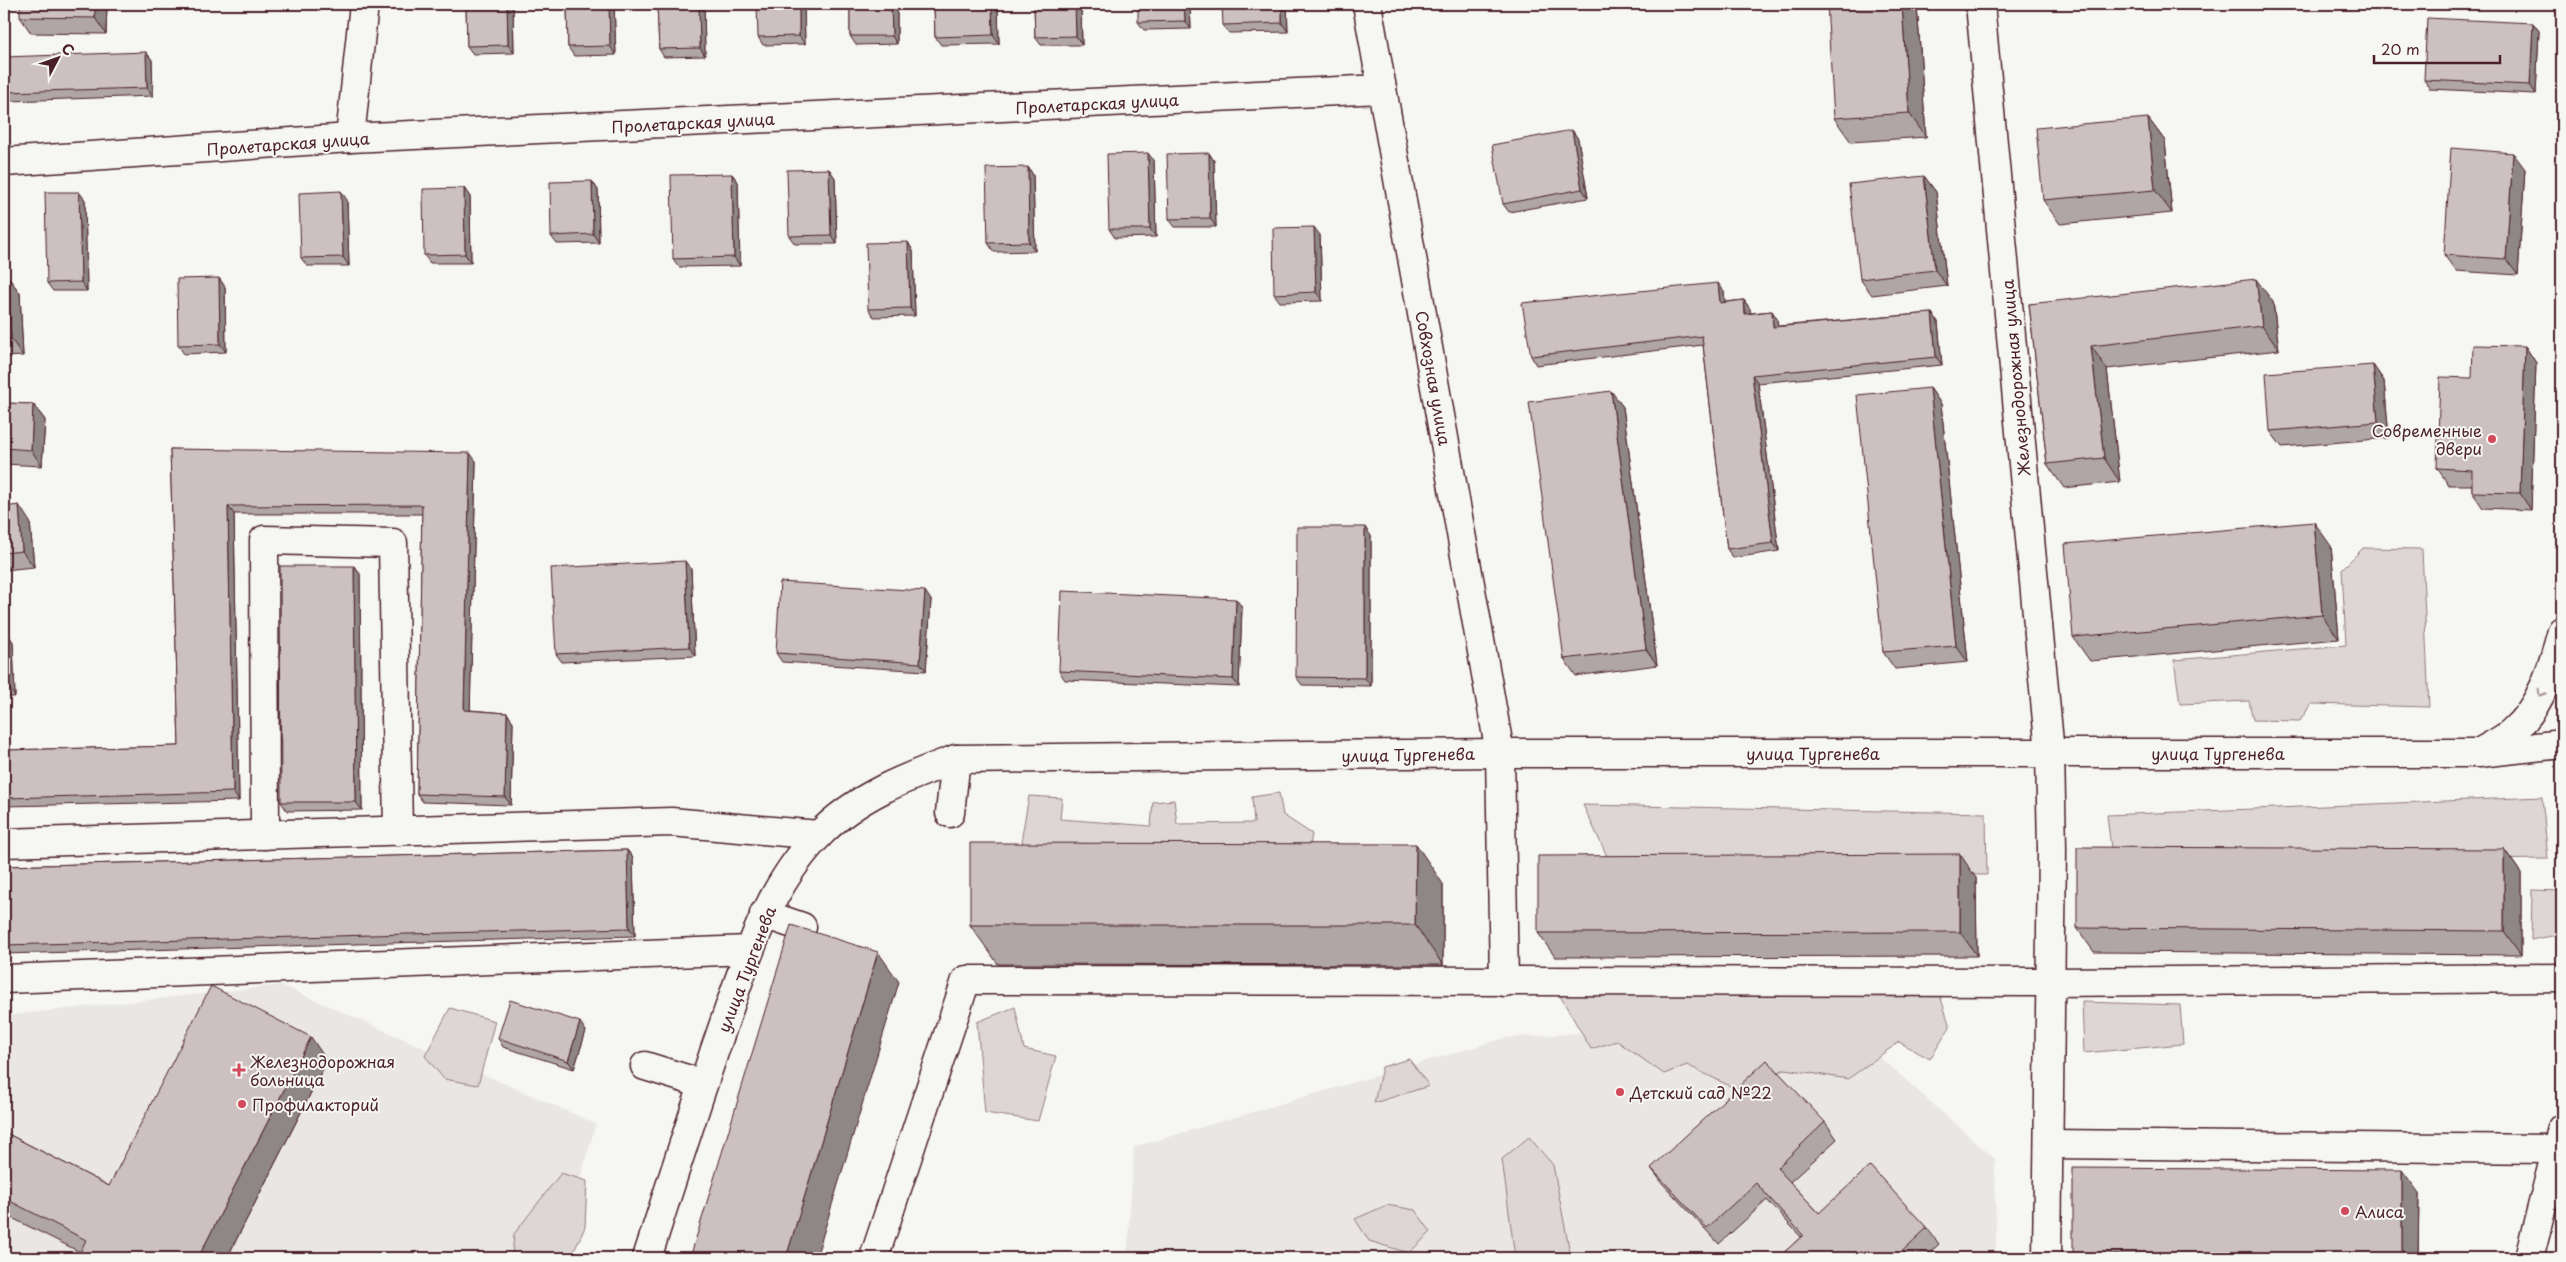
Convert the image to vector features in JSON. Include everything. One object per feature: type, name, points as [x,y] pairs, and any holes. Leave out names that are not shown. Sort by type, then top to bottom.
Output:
[{"type":"street","points":[[350,138],[364,4]]},
{"type":"street","name":"Совхозная улица","points":[[1367,4],[1500,753],[1504,982]]},
{"type":"street","name":"Железнодорожная улица","points":[[1980,4],[2050,753],[2052,849],[2050,1144],[2047,1258]]},
{"type":"street","name":"Пролетарская улица","points":[[4,162],[350,138],[1382,89]]},
{"type":"street","points":[[265,835],[264,540],[393,543],[398,831]]},
{"type":"street","points":[[2479,753],[2512,732],[2535,704],[2547,684],[2562,631]]},
{"type":"street","name":"улица Тургенева","points":[[647,1258],[686,1162],[703,1084],[749,950],[764,914],[786,878],[819,835],[853,807],[893,783],[956,759],[1500,753],[2479,753],[2562,744]]},
{"type":"street","points":[[950,813],[956,759]]},
{"type":"street","points":[[4,843],[671,822],[819,835]]},
{"type":"street","points":[[764,914],[802,928]]},
{"type":"street","points":[[4,979],[749,950]]},
{"type":"street","points":[[874,1258],[966,980],[2050,982],[2562,978]]},
{"type":"street","points":[[645,1066],[703,1084]]},
{"type":"street","points":[[2050,1144],[2560,1139],[2529,1258]]},
{"type":"shaded area","points":[[2363,548],[2422,549],[2429,707],[2311,704],[2300,721],[2253,720],[2249,701],[2180,704],[2174,660],[2346,645],[2342,569]]},
{"type":"shaded area","points":[[1279,793],[1283,815],[1312,834],[1306,869],[1025,874],[1022,836],[1029,796],[1062,798],[1060,819],[1151,826],[1153,802],[1174,800],[1177,824],[1254,823],[1252,797]]},
{"type":"shaded area","points":[[2542,797],[2548,859],[2113,865],[2107,815]]},
{"type":"shaded area","points":[[1583,805],[1986,813],[1987,875],[1614,871]]},
{"type":"shaded area","points":[[2532,890],[2562,891],[2562,934],[2531,940]]},
{"type":"shaded area","name":"Железнодорожная больница","points":[[281,985],[596,1124],[556,1258],[4,1258],[4,1016]]},
{"type":"shaded area","points":[[1556,989],[1939,992],[1950,1027],[1930,1059],[1899,1042],[1848,1079],[1785,1069],[1740,1091],[1687,1065],[1664,1074],[1617,1041],[1591,1049]]},
{"type":"shaded area","points":[[2082,1002],[2180,1005],[2183,1044],[2084,1053]]},
{"type":"shaded area","points":[[1015,1007],[1024,1049],[1056,1056],[1038,1121],[985,1113],[977,1022]]},
{"type":"shaded area","points":[[450,1008],[495,1021],[478,1085],[444,1079],[425,1056]]},
{"type":"shaded area","name":"Детский сад №22","points":[[1833,1016],[1995,1159],[1996,1258],[1127,1258],[1134,1147],[1505,1038]]},
{"type":"shaded area","points":[[1409,1059],[1429,1086],[1374,1103],[1382,1067]]},
{"type":"shaded area","points":[[1529,1137],[1553,1165],[1571,1258],[1515,1258],[1502,1159]]},
{"type":"shaded area","points":[[561,1173],[587,1181],[585,1227],[571,1258],[512,1258],[514,1234]]},
{"type":"shaded area","points":[[1387,1205],[1415,1210],[1431,1232],[1409,1253],[1369,1241],[1355,1219]]},
{"type":"building","points":[[20,4],[95,4],[95,18],[20,17]]},
{"type":"building","points":[[466,4],[507,4],[508,45],[467,46]]},
{"type":"building","points":[[567,4],[609,4],[610,46],[568,47]]},
{"type":"building","points":[[657,4],[699,4],[700,48],[659,49]]},
{"type":"building","points":[[757,4],[799,4],[799,36],[758,37]]},
{"type":"building","points":[[850,4],[891,4],[892,36],[850,36]]},
{"type":"building","points":[[934,4],[992,4],[993,35],[935,37]]},
{"type":"building","points":[[1034,4],[1075,4],[1076,36],[1035,37]]},
{"type":"building","points":[[1138,4],[1184,4],[1185,21],[1138,22]]},
{"type":"building","points":[[1222,4],[1282,4],[1282,23],[1223,25]]},
{"type":"building","points":[[1827,4],[1902,4],[1909,113],[1834,118]]},
{"type":"building","points":[[2427,18],[2533,23],[2530,85],[2424,80]]},
{"type":"building","points":[[146,52],[147,88],[4,92],[4,57]]},
{"type":"building","points":[[2148,118],[2155,190],[2043,200],[2036,128]]},
{"type":"building","points":[[1572,130],[1582,189],[1503,204],[1492,145]]},
{"type":"building","points":[[2451,148],[2513,153],[2506,259],[2444,255]]},
{"type":"building","points":[[1148,153],[1150,229],[1109,229],[1107,154]]},
{"type":"building","points":[[1209,153],[1210,218],[1169,219],[1167,154]]},
{"type":"building","points":[[1028,167],[1029,242],[988,243],[986,168]]},
{"type":"building","points":[[829,169],[831,235],[789,236],[787,170]]},
{"type":"building","points":[[732,174],[734,257],[673,259],[671,175]]},
{"type":"building","points":[[1924,176],[1935,270],[1860,279],[1849,184]]},
{"type":"building","points":[[592,181],[593,234],[551,236],[550,182]]},
{"type":"building","points":[[464,188],[465,254],[424,255],[423,189]]},
{"type":"building","points":[[341,191],[343,257],[301,258],[299,193]]},
{"type":"building","points":[[45,192],[79,192],[81,282],[47,283]]},
{"type":"building","points":[[1314,227],[1316,292],[1274,294],[1273,228]]},
{"type":"building","points":[[908,242],[910,308],[868,309],[866,243]]},
{"type":"building","points":[[4,277],[8,277],[11,339],[4,340]]},
{"type":"building","points":[[219,278],[220,344],[178,345],[177,279]]},
{"type":"building","points":[[2256,279],[2262,326],[2091,346],[2104,458],[2047,464],[2029,304]]},
{"type":"building","points":[[1718,283],[1720,303],[1744,300],[1745,314],[1772,311],[1773,327],[1932,313],[1936,357],[1752,375],[1773,543],[1727,549],[1702,336],[1531,356],[1522,303]]},
{"type":"building","name":"Современные двери","points":[[2473,345],[2525,346],[2520,493],[2472,492],[2472,470],[2437,468],[2440,377],[2472,378]]},
{"type":"building","points":[[2373,365],[2378,422],[2270,431],[2266,373]]},
{"type":"building","points":[[1930,388],[1956,646],[1883,652],[1857,395]]},
{"type":"building","points":[[1611,391],[1646,649],[1564,659],[1529,402]]},
{"type":"building","points":[[4,403],[33,404],[31,450],[4,448]]},
{"type":"building","points":[[170,449],[470,453],[464,710],[507,713],[505,797],[417,794],[422,505],[228,506],[233,792],[4,798],[4,750],[179,746]]},
{"type":"building","points":[[19,505],[22,551],[4,553],[4,507]]},
{"type":"building","points":[[2314,522],[2322,615],[2073,637],[2065,544]]},
{"type":"building","points":[[1297,527],[1365,527],[1365,678],[1296,677]]},
{"type":"building","points":[[685,561],[689,647],[556,654],[551,568]]},
{"type":"building","points":[[280,566],[354,566],[356,802],[281,802]]},
{"type":"building","points":[[780,582],[925,591],[920,663],[776,653]]},
{"type":"building","points":[[1062,591],[1236,599],[1233,679],[1059,671]]},
{"type":"building","points":[[970,843],[1416,844],[1415,925],[970,925]]},
{"type":"building","points":[[2077,847],[2504,849],[2504,931],[2077,928]]},
{"type":"building","points":[[627,850],[629,928],[4,945],[4,866]]},
{"type":"building","points":[[1960,854],[1960,932],[1538,933],[1538,856]]},
{"type":"building","points":[[791,925],[878,952],[786,1258],[690,1258]]},
{"type":"building","name":"Профилакторий","points":[[211,986],[311,1037],[198,1258],[77,1258],[86,1240],[4,1198],[4,1132],[109,1186]]},
{"type":"building","points":[[510,1000],[580,1022],[568,1061],[498,1038]]},
{"type":"building","points":[[1767,1060],[1825,1122],[1777,1168],[1819,1213],[1870,1166],[1927,1228],[1895,1258],[1778,1258],[1803,1235],[1756,1183],[1707,1228],[1651,1168]]},
{"type":"building","points":[[2073,1168],[2402,1170],[2402,1256],[2073,1254]]},
{"type":"place","name":"Современные двери","points":[[2492,439]]},
{"type":"place","name":"Железнодорожная больница","points":[[239,1070]]},
{"type":"place","name":"Детский сад №22","points":[[1620,1092]]},
{"type":"place","name":"Профилакторий","points":[[242,1104]]},
{"type":"place","name":"Алиса","points":[[2345,1211]]}]
